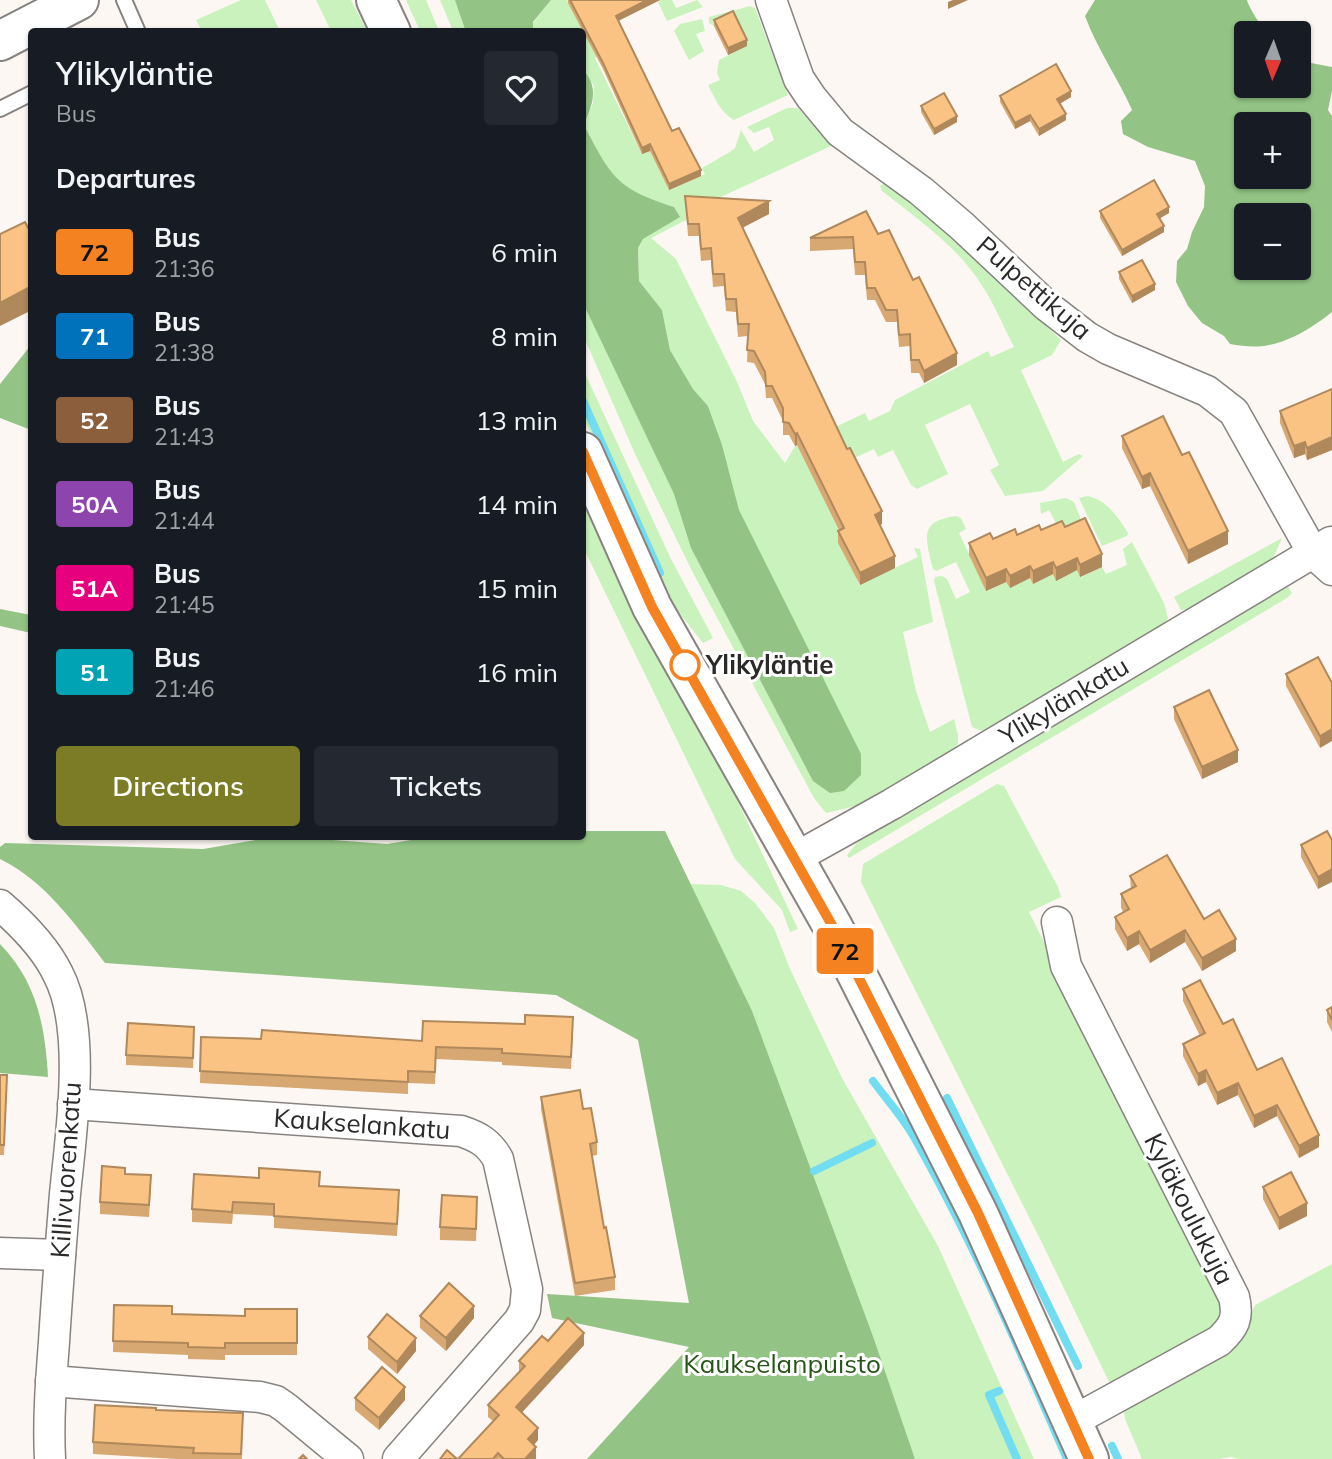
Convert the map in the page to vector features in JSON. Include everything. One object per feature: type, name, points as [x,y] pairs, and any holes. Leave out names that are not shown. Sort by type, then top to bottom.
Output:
[{"type":"main road","points":[[0,41],[79,0]]},
{"type":"main road","points":[[376,0],[389,28]]},
{"type":"main road","points":[[586,459],[652,607],[833,927],[978,1213],[1089,1459]]},
{"type":"street","name":"Pulpettikuja","points":[[771,0],[799,79],[840,132],[931,200],[1026,288],[1083,334],[1108,348],[1208,391],[1221,400],[1234,412],[1326,555]]},
{"type":"street","name":"Ylikylänkatu","points":[[794,858],[1326,555]]},
{"type":"street","name":"Killivuorenkatu","points":[[0,905],[39,944],[59,975],[71,1020],[73,1104],[51,1381],[48,1431],[50,1459]]},
{"type":"street","name":"Kyläkoulukuja","points":[[1056,922],[1066,966],[1234,1297],[1237,1310],[1236,1323],[1219,1341],[1073,1421]]},
{"type":"street","name":"Kaukselankatu","points":[[73,1104],[461,1131],[478,1137],[491,1146],[498,1159],[527,1289],[525,1310],[519,1321],[398,1459]]},
{"type":"street","points":[[0,1253],[60,1255]]},
{"type":"street","points":[[51,1381],[260,1396],[276,1401],[348,1459]]},
{"type":"lane","points":[[124,0],[136,28]]},
{"type":"lane","points":[[0,109],[28,95]]},
{"type":"green space","points":[[241,0],[265,0],[279,28],[200,28],[196,20]]},
{"type":"green space","points":[[316,0],[351,0],[365,28],[330,28]]},
{"type":"green space","points":[[406,0],[426,0],[438,28],[419,28]]},
{"type":"green space","points":[[440,0],[487,0],[500,28],[452,28]]},
{"type":"green space","points":[[455,0],[551,0],[533,22],[533,28],[465,28]]},
{"type":"green space","points":[[551,0],[567,0],[582,28],[533,28],[533,23]]},
{"type":"green space","points":[[672,0],[676,8],[697,0],[703,7],[667,21],[658,2]]},
{"type":"green space","points":[[1095,0],[1247,0],[1259,21],[1234,21],[1234,98],[1311,98],[1311,63],[1332,67],[1332,91],[1328,110],[1332,116],[1332,312],[1294,336],[1259,346],[1230,344],[1224,336],[1202,323],[1188,306],[1176,282],[1177,261],[1187,249],[1204,207],[1205,186],[1195,161],[1148,147],[1123,134],[1121,121],[1132,110],[1085,16]]},
{"type":"green space","points":[[750,6],[755,8],[788,95],[734,120],[715,100],[708,85],[720,80],[717,73],[719,60],[747,46],[709,23],[709,17]]},
{"type":"green space","points":[[702,19],[705,31],[696,34],[704,51],[689,60],[674,31],[680,24]]},
{"type":"green space","points":[[586,36],[603,52],[595,58],[642,154],[650,151],[669,190],[705,174],[702,168],[735,148],[741,130],[754,152],[774,140],[769,127],[754,133],[747,127],[787,108],[798,108],[831,146],[686,213],[686,220],[651,238],[676,259],[738,384],[753,421],[785,463],[795,446],[865,413],[869,421],[890,411],[895,400],[988,351],[991,357],[1014,347],[990,299],[971,270],[935,233],[882,191],[880,186],[883,184],[907,197],[936,222],[1061,340],[1052,355],[1021,370],[1063,462],[1079,454],[1083,456],[1043,491],[1005,496],[990,470],[999,465],[970,404],[925,425],[948,474],[917,489],[911,485],[893,450],[878,457],[874,449],[850,460],[844,540],[859,585],[918,557],[914,548],[920,549],[933,622],[903,632],[916,691],[930,732],[954,719],[958,735],[958,744],[953,750],[856,806],[826,813],[814,798],[692,571],[636,456],[586,342],[586,202],[737,507],[708,406],[693,389],[670,350],[662,310],[639,281],[638,248],[643,239],[679,217],[674,207],[627,187],[609,169],[586,129],[586,120],[593,103],[594,86],[586,74]]},
{"type":"green space","points":[[586,74],[593,90],[592,104],[586,120]]},
{"type":"green space","points":[[586,129],[602,158],[618,179],[639,194],[674,207],[680,217],[643,239],[638,248],[639,281],[662,310],[670,350],[693,389],[708,406],[722,445],[739,510],[861,754],[861,775],[844,791],[830,793],[813,781],[691,548],[674,494],[586,309]]},
{"type":"green space","points":[[28,349],[28,429],[0,418],[0,384]]},
{"type":"green space","points":[[586,375],[670,557],[713,638],[703,643],[666,596],[647,561],[586,424]]},
{"type":"green space","points":[[586,481],[798,929],[790,932],[782,910],[735,859],[586,553]]},
{"type":"green space","points":[[1088,496],[1111,510],[1128,533],[1127,536],[1102,546],[1079,498]]},
{"type":"green space","points":[[1066,498],[1074,502],[1085,530],[1065,539],[1049,510],[1041,514],[1040,503]]},
{"type":"green space","points":[[956,516],[961,518],[966,529],[959,533],[987,591],[1006,582],[1010,588],[1030,578],[1033,584],[1053,574],[1057,580],[1077,570],[1081,577],[1102,567],[1106,574],[1127,565],[1123,549],[1132,542],[1164,603],[1168,618],[1163,626],[982,731],[972,727],[935,577],[942,576],[947,579],[956,599],[970,592],[956,562],[936,571],[933,569],[927,539],[930,527],[936,522]]},
{"type":"green space","points":[[1282,538],[1271,563],[1193,609],[1181,610],[1174,597]]},
{"type":"green space","points":[[1287,585],[1292,593],[1287,598],[849,858],[847,855],[863,836]]},
{"type":"green space","points":[[0,609],[28,614],[28,632],[0,626]]},
{"type":"green space","points":[[997,784],[1004,786],[1061,897],[1029,912],[1222,1298],[1224,1308],[1218,1327],[1115,1385],[1109,1382],[861,882],[863,864]]},
{"type":"green space","name":"Kaukselanpuisto","points":[[586,831],[665,831],[752,1011],[874,1339],[915,1459],[587,1459],[689,1347],[552,1318],[547,1294],[689,1303],[638,1040],[556,995],[105,963],[45,891],[0,859],[0,847],[5,843],[203,849],[256,840],[333,840],[387,844],[411,840],[586,840]]},
{"type":"green space","points":[[690,884],[721,885],[741,891],[755,903],[774,928],[790,969],[842,1078],[938,1246],[1034,1459],[915,1459],[874,1339]]},
{"type":"green space","points":[[0,944],[13,959],[31,989],[41,1023],[48,1077],[0,1073]]},
{"type":"green space","points":[[1332,1264],[1332,1459],[1142,1459],[1125,1419],[1123,1403],[1245,1328],[1255,1305]]},
{"type":"building","points":[[570,0],[647,0],[616,16],[672,131],[679,128],[701,170],[669,184],[650,144],[642,148]]},
{"type":"building","points":[[733,11],[747,40],[728,48],[714,20]]},
{"type":"building","points":[[1056,64],[1071,91],[1057,99],[1066,114],[1039,129],[1030,115],[1015,123],[1000,96]]},
{"type":"building","points":[[944,93],[957,116],[934,129],[921,106]]},
{"type":"building","points":[[1154,180],[1169,207],[1157,214],[1164,226],[1122,250],[1100,211]]},
{"type":"building","points":[[685,196],[769,201],[738,218],[847,449],[850,448],[882,511],[875,515],[895,556],[860,573],[838,531],[844,528],[797,433],[795,434],[789,423],[783,422],[783,408],[772,386],[766,386],[765,372],[754,351],[747,350],[749,324],[738,324],[736,299],[726,299],[724,274],[713,274],[711,248],[701,249],[699,224],[688,224]]},
{"type":"building","points":[[866,211],[878,234],[889,230],[913,280],[919,277],[957,353],[924,371],[919,360],[911,360],[910,334],[899,335],[897,310],[886,310],[875,288],[867,288],[865,262],[855,262],[853,237],[810,238]]},
{"type":"building","points":[[25,222],[28,228],[28,288],[0,303],[0,234]]},
{"type":"building","points":[[1142,260],[1155,284],[1132,296],[1119,272]]},
{"type":"building","points":[[1332,389],[1332,437],[1307,448],[1305,442],[1294,446],[1280,411]]},
{"type":"building","points":[[1163,416],[1182,455],[1189,452],[1228,531],[1188,551],[1150,473],[1142,477],[1122,436]]},
{"type":"building","points":[[1085,518],[1102,554],[1080,565],[1077,558],[1056,568],[1053,562],[1033,571],[1030,566],[1010,576],[1006,569],[986,578],[969,543],[990,533],[993,539],[1015,529],[1017,535],[1039,525],[1041,530],[1062,521],[1065,527]]},
{"type":"building","points":[[1318,657],[1332,683],[1332,729],[1320,736],[1286,674]]},
{"type":"building","points":[[1209,690],[1238,750],[1202,767],[1174,707]]},
{"type":"building","points":[[1327,831],[1332,840],[1332,869],[1318,877],[1301,845]]},
{"type":"building","points":[[1167,855],[1204,919],[1219,910],[1236,939],[1202,958],[1185,930],[1150,950],[1139,931],[1127,938],[1115,917],[1129,909],[1121,894],[1136,886],[1130,876]]},
{"type":"building","points":[[1200,980],[1223,1024],[1233,1019],[1257,1070],[1282,1058],[1319,1135],[1299,1146],[1277,1105],[1254,1116],[1238,1083],[1217,1093],[1206,1070],[1198,1074],[1183,1044],[1205,1033],[1183,989]]},
{"type":"building","points":[[1332,1007],[1332,1020],[1327,1010]]},
{"type":"building","points":[[525,1015],[573,1017],[571,1057],[502,1053],[502,1049],[436,1047],[435,1072],[408,1071],[408,1082],[200,1071],[201,1037],[261,1039],[262,1030],[422,1041],[423,1021],[525,1024]]},
{"type":"building","points":[[128,1023],[194,1027],[193,1058],[126,1055]]},
{"type":"building","points":[[0,1075],[7,1075],[4,1145],[0,1145]]},
{"type":"building","points":[[580,1090],[583,1109],[591,1108],[597,1142],[590,1144],[615,1277],[575,1283],[541,1097]]},
{"type":"building","points":[[102,1166],[125,1168],[125,1174],[151,1175],[149,1205],[100,1202]]},
{"type":"building","points":[[259,1168],[320,1172],[319,1186],[399,1190],[397,1224],[274,1216],[274,1204],[233,1202],[232,1212],[192,1209],[194,1174],[259,1178]]},
{"type":"building","points":[[1291,1172],[1307,1203],[1279,1218],[1263,1187]]},
{"type":"building","points":[[442,1195],[477,1197],[476,1229],[440,1227]]},
{"type":"building","points":[[449,1283],[474,1306],[446,1338],[420,1316]]},
{"type":"building","points":[[114,1305],[172,1306],[172,1314],[245,1316],[245,1309],[297,1309],[297,1343],[225,1343],[225,1348],[188,1347],[188,1343],[113,1341]]},
{"type":"building","points":[[387,1314],[416,1338],[397,1362],[368,1337]]},
{"type":"building","points":[[568,1318],[584,1333],[516,1407],[538,1428],[528,1439],[536,1447],[525,1459],[504,1459],[498,1453],[493,1459],[458,1459],[499,1415],[488,1405],[525,1366],[519,1361],[542,1336],[548,1341]]},
{"type":"building","points":[[382,1367],[405,1387],[379,1418],[355,1398]]},
{"type":"building","points":[[95,1405],[243,1413],[241,1454],[193,1453],[194,1448],[93,1442]]},
{"type":"building","points":[[447,1450],[457,1459],[440,1459]]},
{"type":"waterway","points":[[586,408],[660,573]]},
{"type":"waterway","points":[[873,1081],[909,1129],[956,1215],[1067,1459]]},
{"type":"waterway","points":[[947,1098],[1078,1366]]},
{"type":"waterway","points":[[814,1171],[872,1143]]},
{"type":"waterway","points":[[999,1391],[989,1395],[1017,1459]]},
{"type":"waterway","points":[[1112,1446],[1118,1459]]},
{"type":"bus line","name":"72","points":[[586,459],[652,607],[833,927],[978,1213],[1089,1459]]},
{"type":"place","name":"Ylikyläntie","points":[[685,665]]}]
